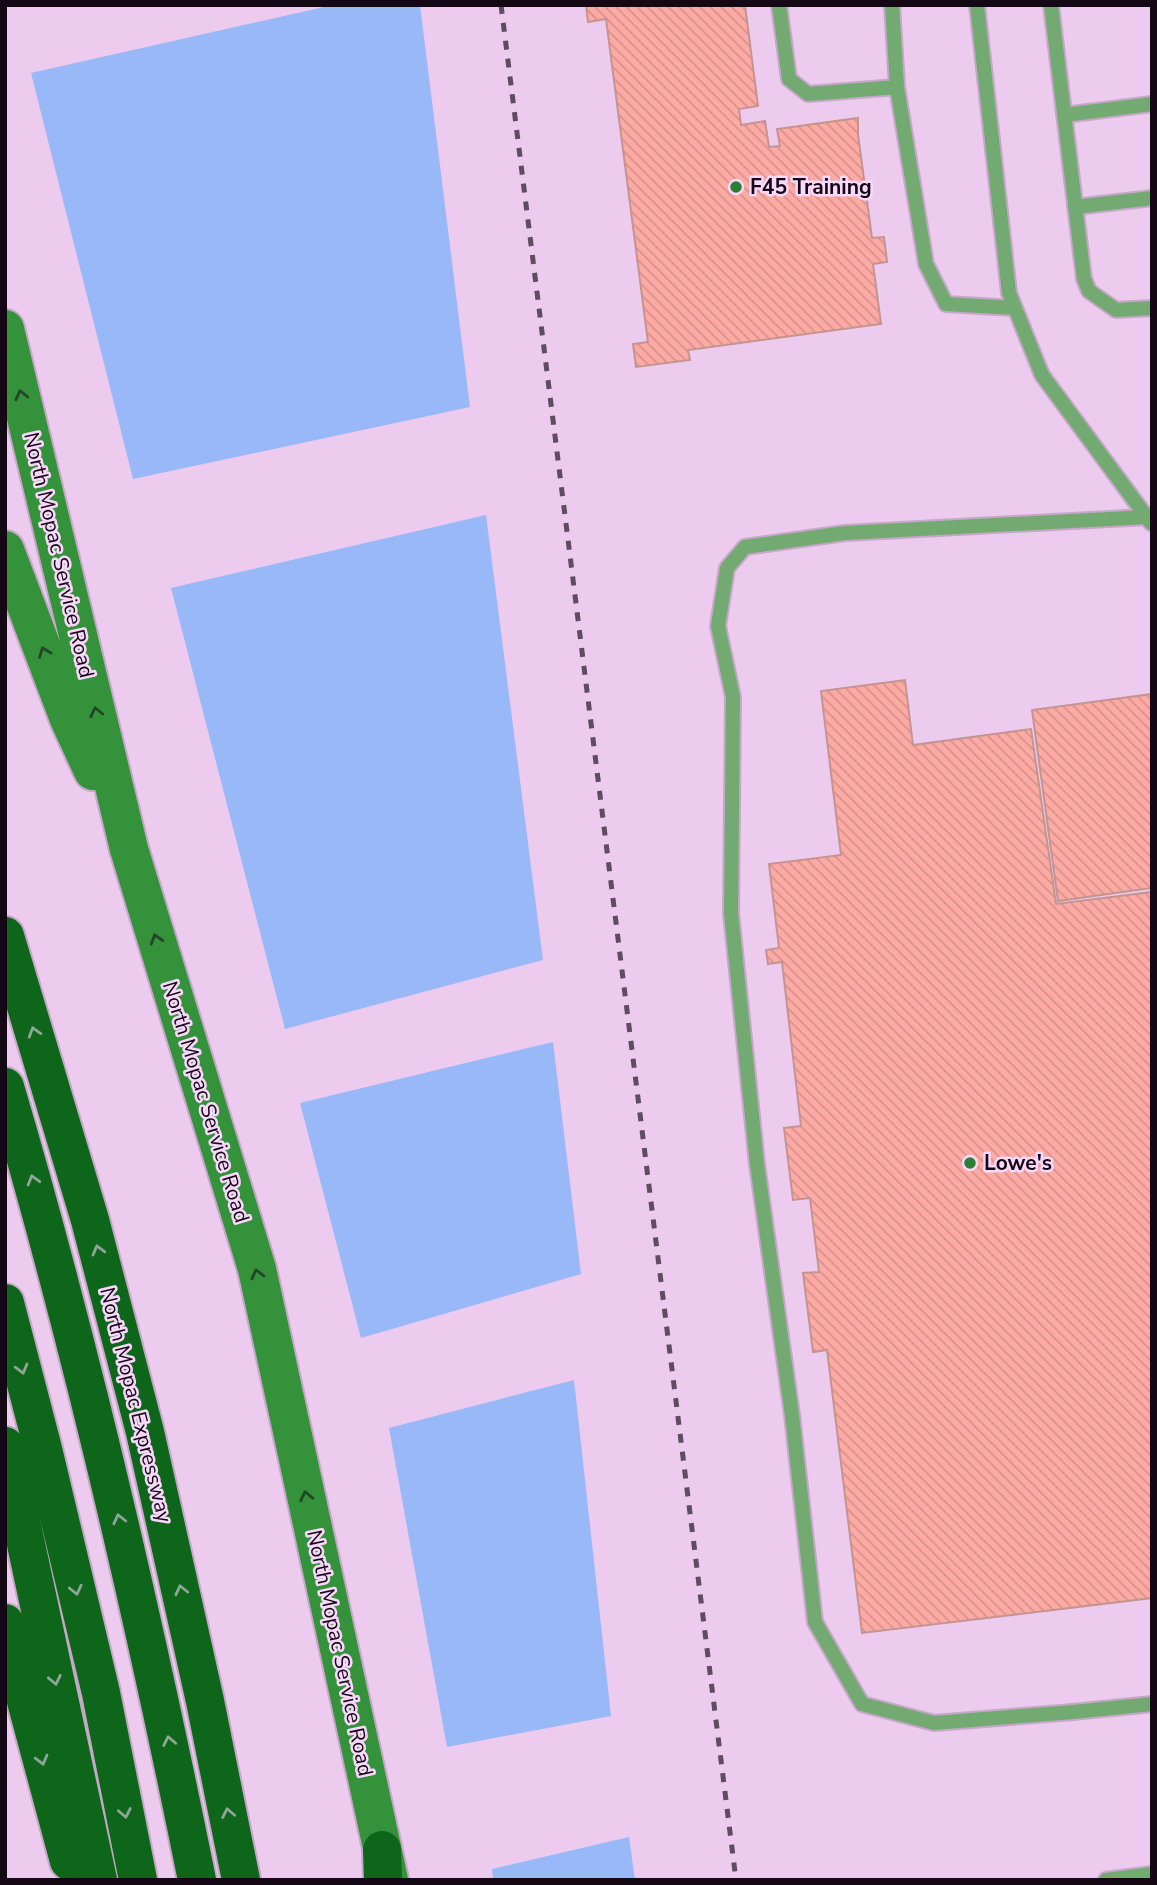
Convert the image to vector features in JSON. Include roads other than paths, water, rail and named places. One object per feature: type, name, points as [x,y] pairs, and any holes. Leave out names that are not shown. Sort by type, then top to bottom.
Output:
[{"type":"highway","name":"North Mopac Expressway","points":[[5,936],[90,1220],[145,1432],[205,1701],[241,1880]]},
{"type":"highway","points":[[5,1087],[96,1420],[159,1693],[197,1880]]},
{"type":"highway","points":[[5,1303],[101,1693],[138,1880]]},
{"type":"highway","points":[[5,1446],[98,1880]]},
{"type":"highway","points":[[5,1623],[74,1880]]},
{"type":"main road","name":"North Mopac Service Road","points":[[5,329],[129,849],[257,1269],[385,1870]]},
{"type":"main road","points":[[5,551],[69,719],[129,849]]},
{"type":"lane","points":[[779,5],[789,79],[808,94],[897,87]]},
{"type":"lane","points":[[892,5],[897,87],[926,264],[946,304],[1015,308]]},
{"type":"lane","points":[[978,5],[1009,293],[1042,375],[1149,520]]},
{"type":"lane","points":[[1051,5],[1084,279],[1089,291],[1116,310],[1152,308]]},
{"type":"lane","points":[[1064,115],[1152,104]]},
{"type":"lane","points":[[1075,207],[1152,198]]},
{"type":"lane","points":[[1149,520],[845,533],[745,547],[727,568],[718,626],[733,697],[731,913],[757,1164],[792,1415],[815,1622],[862,1704],[934,1723],[1152,1704]]},
{"type":"lane","points":[[1106,1880],[1152,1874]]},
{"type":"water","points":[[333,5],[420,5],[470,407],[133,479],[31,73]]},
{"type":"water","points":[[486,515],[543,960],[285,1029],[171,588]]},
{"type":"water","points":[[553,1042],[581,1274],[361,1338],[300,1103]]},
{"type":"water","points":[[574,1380],[611,1716],[447,1747],[389,1428]]},
{"type":"water","points":[[629,1837],[635,1880],[493,1880],[492,1869]]},
{"type":"railway","points":[[501,5],[736,1880]]},
{"type":"place","name":"F45 Training","points":[[736,187]]},
{"type":"place","name":"Lowe's","points":[[970,1163]]}]
